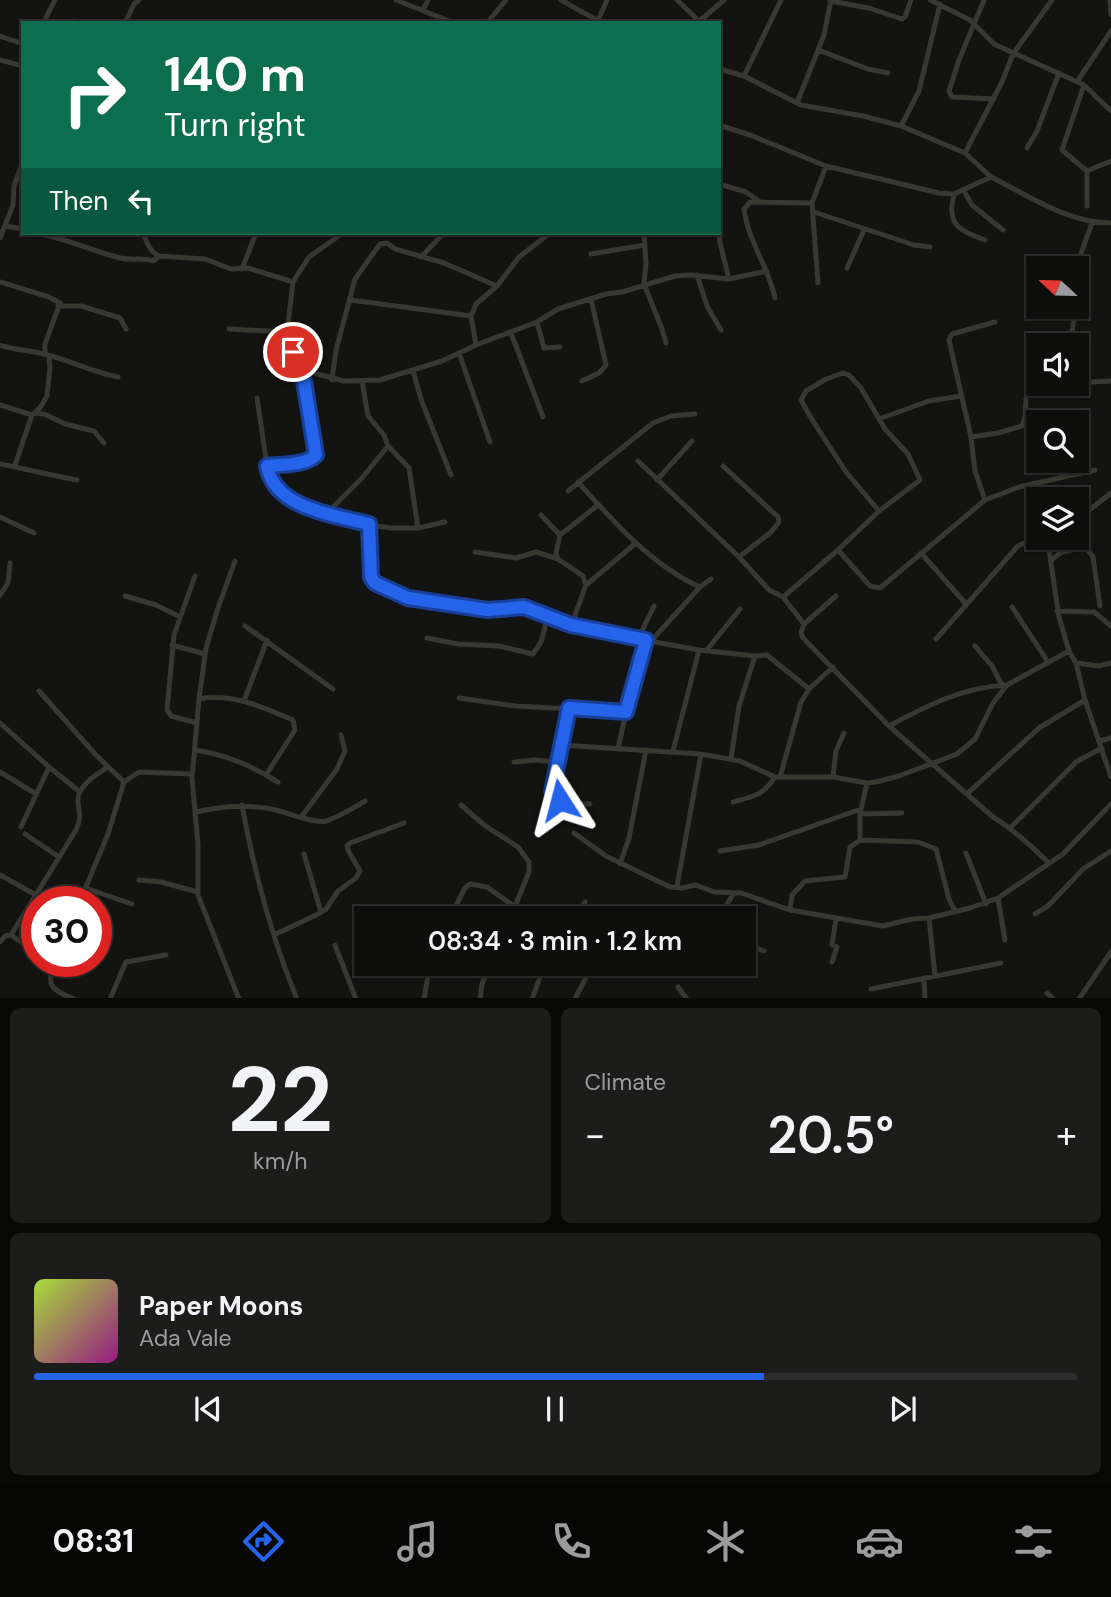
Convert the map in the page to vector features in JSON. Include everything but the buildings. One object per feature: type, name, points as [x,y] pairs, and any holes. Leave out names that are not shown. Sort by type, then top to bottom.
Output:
[{"type":"street","points":[[44,21],[55,0]]},
{"type":"street","points":[[126,21],[134,4],[139,0]]},
{"type":"street","points":[[396,0],[449,21]]},
{"type":"street","points":[[423,10],[428,0]]},
{"type":"street","points":[[489,21],[506,0]]},
{"type":"street","points":[[561,0],[597,21]]},
{"type":"street","points":[[599,21],[607,0]]},
{"type":"street","points":[[677,0],[697,21],[720,2]]},
{"type":"street","points":[[744,76],[781,0]]},
{"type":"street","points":[[797,103],[824,35],[831,1],[869,8],[902,19],[911,0]]},
{"type":"street","points":[[930,0],[975,24],[991,41],[1013,54],[1084,85],[1111,111]]},
{"type":"street","points":[[984,0],[959,60],[950,95],[994,99]]},
{"type":"street","points":[[965,153],[994,99],[1013,54],[1052,0]]},
{"type":"street","points":[[1110,0],[1111,15]]},
{"type":"street","points":[[901,126],[919,91],[940,4]]},
{"type":"street","points":[[1077,82],[1111,31]]},
{"type":"street","points":[[0,36],[21,43]]},
{"type":"street","points":[[818,50],[868,69],[888,73]]},
{"type":"street","points":[[0,60],[21,65]]},
{"type":"street","points":[[721,70],[744,76],[797,103],[901,126],[965,153],[991,177],[1073,218],[1092,223],[1111,223]]},
{"type":"street","points":[[1027,148],[1037,131],[1059,74]]},
{"type":"street","points":[[1084,85],[1062,150],[1087,170]]},
{"type":"street","points":[[721,126],[826,166],[882,181],[954,194],[991,177]]},
{"type":"street","points":[[1087,170],[1111,161]]},
{"type":"street","points":[[818,283],[812,203],[826,166]]},
{"type":"street","points":[[0,238],[13,205],[14,186],[21,167]]},
{"type":"street","points":[[1087,170],[1087,206]]},
{"type":"street","points":[[721,185],[752,195],[760,202]]},
{"type":"street","points":[[964,191],[972,205],[1003,230]]},
{"type":"street","points":[[954,194],[950,211],[954,221],[963,231],[985,240]]},
{"type":"street","points":[[752,195],[744,209],[751,240],[767,271],[775,298]]},
{"type":"street","points":[[750,202],[812,203]]},
{"type":"street","points":[[814,212],[863,230],[930,247]]},
{"type":"street","points":[[1080,256],[1092,223]]},
{"type":"street","points":[[5,226],[21,229]]},
{"type":"street","points":[[847,268],[863,230]]},
{"type":"street","points":[[60,235],[89,250],[124,259],[143,258],[152,261],[156,254]]},
{"type":"street","points":[[144,235],[156,254]]},
{"type":"street","points":[[242,269],[255,235]]},
{"type":"street","points":[[267,466],[312,460],[316,455],[302,370],[289,343],[287,332],[293,282],[309,257],[340,235]]},
{"type":"street","points":[[421,257],[442,235]]},
{"type":"street","points":[[476,345],[471,316],[476,304],[497,286],[519,257],[545,235]]},
{"type":"street","points":[[645,235],[644,284],[666,343]]},
{"type":"street","points":[[720,235],[729,279]]},
{"type":"street","points":[[332,380],[355,279],[380,244],[387,243],[395,249],[444,263],[497,286]]},
{"type":"street","points":[[591,254],[645,244]]},
{"type":"street","points":[[156,254],[205,259],[231,269],[248,268],[293,282]]},
{"type":"street","points":[[302,370],[332,380],[380,380],[413,371],[511,334],[558,309],[644,284],[675,276],[697,275],[729,279],[767,271]]},
{"type":"street","points":[[697,275],[707,306],[721,330]]},
{"type":"street","points":[[0,282],[60,303],[45,344],[50,368],[48,390],[15,465]]},
{"type":"street","points":[[582,381],[599,373],[606,365],[591,299]]},
{"type":"street","points":[[351,300],[471,316]]},
{"type":"street","points":[[58,306],[80,306],[120,318],[126,329]]},
{"type":"street","points":[[537,322],[544,348],[546,350],[561,347]]},
{"type":"street","points":[[985,500],[975,471],[971,437],[949,340],[952,334],[995,322]]},
{"type":"street","points":[[229,329],[287,332]]},
{"type":"street","points":[[511,334],[543,417]]},
{"type":"street","points":[[0,345],[47,355],[72,362],[91,372],[118,377]]},
{"type":"street","points":[[459,353],[490,442]]},
{"type":"street","points":[[413,371],[419,394],[451,475]]},
{"type":"street","points":[[783,597],[879,511],[920,480],[908,454],[885,429],[858,383],[849,374],[843,373],[826,379],[802,395],[803,405],[846,472],[879,511]]},
{"type":"street","points":[[362,381],[368,416],[384,435],[388,446],[409,468],[418,528]]},
{"type":"street","points":[[1089,382],[1111,381]]},
{"type":"street","points":[[879,419],[929,401],[961,396]]},
{"type":"street","points":[[257,398],[268,473],[284,495],[305,507],[392,528],[418,528],[445,522]]},
{"type":"street","points":[[971,437],[1006,432],[1022,426],[1026,399]]},
{"type":"street","points":[[0,405],[38,412],[60,423],[94,431],[104,443]]},
{"type":"street","points":[[568,491],[653,423],[671,416],[695,414]]},
{"type":"street","points":[[657,480],[692,441]]},
{"type":"street","points":[[327,513],[362,478],[388,446]]},
{"type":"street","points":[[638,461],[769,590],[783,597],[804,624]]},
{"type":"street","points":[[0,464],[77,480]]},
{"type":"street","points":[[723,466],[778,517],[779,522],[771,532],[738,557]]},
{"type":"street","points":[[838,550],[864,580],[876,588],[886,585],[985,500],[1019,487],[1095,470]]},
{"type":"street","points":[[578,482],[636,543],[672,573],[700,587]]},
{"type":"street","points":[[1089,511],[1111,494]]},
{"type":"street","points":[[558,559],[556,553],[560,535],[598,505]]},
{"type":"street","points":[[541,515],[560,535]]},
{"type":"street","points":[[0,517],[34,533]]},
{"type":"street","points":[[369,524],[371,577],[383,588],[408,598],[488,610],[524,607],[571,625],[638,639],[706,651],[755,656],[767,654],[809,689]]},
{"type":"street","points":[[936,639],[1017,546],[1026,542]]},
{"type":"street","points":[[571,625],[586,585],[636,543]]},
{"type":"street","points":[[1049,550],[1057,611],[1111,777]]},
{"type":"street","points":[[1051,560],[1070,550]]},
{"type":"street","points":[[1088,550],[1093,557],[1100,606]]},
{"type":"street","points":[[475,552],[516,558],[537,552],[558,559],[583,576],[586,585]]},
{"type":"street","points":[[921,553],[966,604]]},
{"type":"street","points":[[235,561],[205,654],[192,774],[198,892],[207,923],[239,998]]},
{"type":"street","points":[[0,595],[8,583],[10,564]]},
{"type":"street","points":[[195,576],[172,645],[167,710],[171,716],[197,723]]},
{"type":"street","points":[[618,749],[626,712],[649,640],[711,579]]},
{"type":"street","points":[[125,596],[180,617]]},
{"type":"street","points":[[836,596],[804,624],[801,633],[803,638],[889,726],[1049,863]]},
{"type":"street","points":[[638,639],[654,606]]},
{"type":"street","points":[[1012,607],[1048,662]]},
{"type":"street","points":[[706,651],[740,609]]},
{"type":"street","points":[[1057,611],[1094,612],[1111,626]]},
{"type":"street","points":[[427,639],[499,646],[533,654],[541,642],[548,616]]},
{"type":"street","points":[[245,626],[333,689]]},
{"type":"street","points":[[244,701],[267,640]]},
{"type":"street","points":[[172,645],[205,654]]},
{"type":"street","points":[[975,646],[1005,685]]},
{"type":"street","points":[[673,751],[699,650]]},
{"type":"street","points":[[889,726],[954,695],[981,686],[1005,685],[1069,651]]},
{"type":"street","points":[[731,758],[740,706],[755,656]]},
{"type":"street","points":[[1076,663],[1100,666],[1111,663]]},
{"type":"street","points":[[733,802],[761,794],[778,777],[801,702],[809,689],[833,667]]},
{"type":"street","points":[[560,745],[701,754],[731,758],[778,777],[833,777],[867,783],[899,776],[957,754],[971,744],[1005,685]]},
{"type":"street","points":[[39,691],[124,782]]},
{"type":"street","points":[[458,698],[516,706],[626,712]]},
{"type":"street","points":[[199,699],[244,701],[293,720],[295,730],[267,775]]},
{"type":"street","points":[[968,793],[1032,734],[1085,700]]},
{"type":"street","points":[[569,708],[552,791],[554,797],[560,800],[590,804]]},
{"type":"street","points":[[0,723],[80,792]]},
{"type":"street","points":[[833,777],[836,751],[844,733]]},
{"type":"street","points":[[302,816],[337,769],[345,751],[341,735]]},
{"type":"street","points":[[1010,828],[1076,762],[1111,738]]},
{"type":"street","points":[[195,750],[229,756],[278,782]]},
{"type":"street","points":[[620,864],[629,838],[646,750]]},
{"type":"street","points":[[677,886],[701,754]]},
{"type":"street","points":[[514,762],[556,762]]},
{"type":"street","points":[[21,827],[48,767]]},
{"type":"street","points":[[41,886],[76,830],[81,817],[78,802],[80,792],[95,775],[108,767]]},
{"type":"street","points":[[0,772],[36,794]]},
{"type":"street","points":[[86,886],[108,834],[124,782],[139,772],[192,774]]},
{"type":"street","points":[[860,840],[861,811],[867,783]]},
{"type":"street","points":[[196,812],[242,805],[302,816],[312,821],[324,821],[365,800]]},
{"type":"street","points":[[574,833],[620,864],[661,884],[682,888],[696,885],[714,892],[750,895],[790,910],[883,926],[929,918],[986,904],[998,898],[1070,848],[1111,804]]},
{"type":"street","points":[[242,805],[252,862],[297,998]]},
{"type":"street","points":[[461,805],[484,825],[518,847],[529,862],[529,873],[515,906]]},
{"type":"street","points":[[720,851],[759,845],[861,811],[902,813]]},
{"type":"street","points":[[274,935],[321,912],[343,885],[356,878],[360,871],[347,846],[404,823]]},
{"type":"street","points":[[25,834],[59,857]]},
{"type":"street","points":[[790,910],[792,895],[805,881],[845,877],[850,847],[860,840],[918,842],[936,849],[949,899],[955,911]]},
{"type":"street","points":[[1035,914],[1048,906],[1083,869],[1111,851]]},
{"type":"street","points":[[966,853],[986,904]]},
{"type":"street","points":[[304,854],[321,912]]},
{"type":"street","points":[[0,875],[21,887]]},
{"type":"street","points":[[139,880],[161,882],[198,892]]},
{"type":"street","points":[[456,906],[470,884],[487,887],[514,906]]},
{"type":"street","points":[[726,906],[734,893]]},
{"type":"street","points":[[112,897],[132,904]]},
{"type":"street","points":[[998,898],[1005,940]]},
{"type":"street","points":[[583,906],[585,902]]},
{"type":"street","points":[[0,942],[21,914]]},
{"type":"street","points":[[832,962],[837,953],[837,947],[832,945],[836,918]]},
{"type":"street","points":[[929,918],[935,976]]},
{"type":"street","points":[[5,934],[21,944]]},
{"type":"street","points":[[335,945],[356,998]]},
{"type":"street","points":[[756,948],[764,951]]},
{"type":"street","points":[[1080,998],[1111,952]]},
{"type":"street","points":[[110,998],[126,962],[166,955]]},
{"type":"street","points":[[872,989],[1001,962]]},
{"type":"street","points":[[424,998],[428,976]]},
{"type":"street","points":[[480,998],[485,976]]},
{"type":"street","points":[[532,998],[541,976]]},
{"type":"street","points":[[576,998],[587,976]]},
{"type":"street","points":[[50,977],[51,986],[56,991],[72,998]]},
{"type":"street","points":[[924,978],[925,998]]},
{"type":"street","points":[[678,987],[686,998]]},
{"type":"street","points":[[1047,993],[1052,998]]},
{"type":"route","points":[[293,352],[302,370],[316,455],[312,460],[267,466],[268,473],[284,495],[305,507],[369,524],[371,577],[375,583],[408,598],[488,610],[524,607],[584,629],[646,640],[626,712],[569,708],[552,791],[554,797],[560,800]]}]
